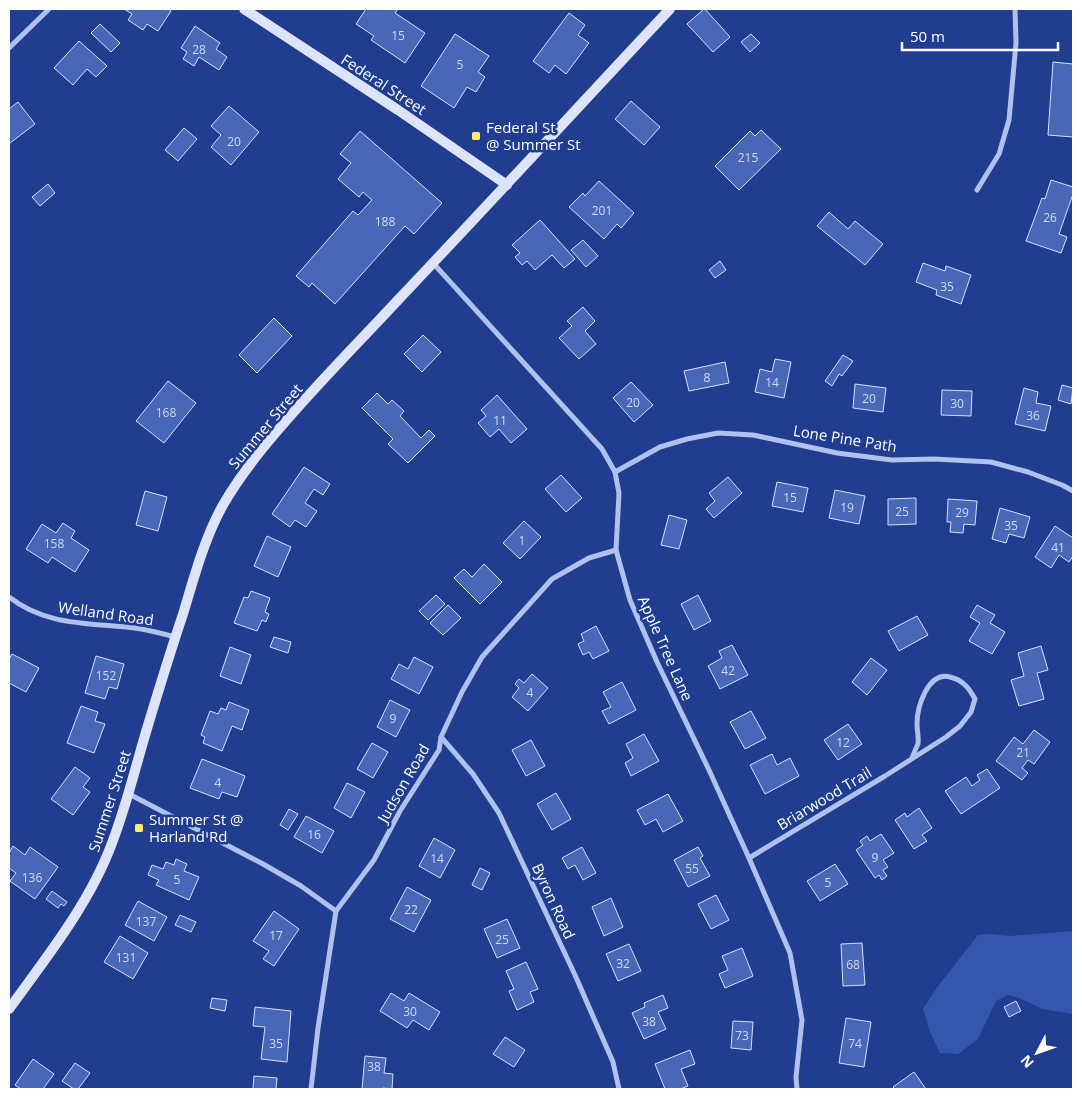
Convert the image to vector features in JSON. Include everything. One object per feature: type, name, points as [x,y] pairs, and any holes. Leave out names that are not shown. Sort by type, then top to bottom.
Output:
[{"type":"street","points":[[9,48],[50,9]]},
{"type":"street","name":"Federal Street","points":[[244,9],[398,110],[507,185]]},
{"type":"street","name":"Summer Street","points":[[9,1009],[65,931],[84,901],[112,845],[196,570],[222,507],[241,476],[260,450],[303,401],[670,9]]},
{"type":"street","points":[[977,190],[998,154],[1009,120],[1016,43],[1015,9]]},
{"type":"street","name":"Apple Tree Lane","points":[[433,263],[602,449],[616,472],[619,493],[616,550],[630,600],[656,662],[709,770],[790,953],[802,1020],[796,1076],[797,1089]]},
{"type":"street","name":"Lone Pine Path","points":[[616,472],[660,448],[687,439],[718,433],[753,435],[837,453],[892,460],[934,459],[991,462],[1028,472],[1062,485],[1073,492]]},
{"type":"street","name":"Judson Road","points":[[311,1089],[318,1028],[336,911],[374,860],[400,810],[439,750],[441,737],[462,692],[482,657],[552,579],[588,558],[616,550]]},
{"type":"street","name":"Welland Road","points":[[9,597],[20,605],[43,616],[71,622],[141,629],[176,637]]},
{"type":"street","name":"Briarwood Trail","points":[[749,858],[885,776],[953,732],[960,726],[971,712],[975,700],[969,688],[957,678],[940,677],[931,683],[924,694],[920,702],[917,723],[918,742],[912,758]]},
{"type":"street","name":"Byron Road","points":[[441,737],[474,774],[499,813],[610,1053],[619,1089]]},
{"type":"street","points":[[129,794],[263,864],[301,886],[336,911]]},
{"type":"shaded area","points":[[1073,931],[1073,1014],[1043,1009],[1008,995],[996,1001],[978,1039],[958,1054],[940,1053],[930,1032],[923,1009],[938,986],[978,935],[1010,936]]},
{"type":"building","points":[[124,9],[168,9],[171,11],[158,31],[147,24],[143,30],[128,20],[132,14]]},
{"type":"building","points":[[366,9],[398,9],[395,13],[425,33],[405,63],[371,40],[374,36],[356,24]]},
{"type":"building","points":[[704,9],[730,37],[713,52],[687,24]]},
{"type":"building","points":[[569,13],[585,25],[578,35],[589,43],[566,74],[555,65],[549,73],[533,61]]},
{"type":"building","points":[[100,24],[120,43],[111,52],[91,33]]},
{"type":"building","points":[[195,26],[220,43],[216,49],[227,57],[219,70],[199,57],[194,66],[183,59],[187,52],[181,48]]},
{"type":"building","points":[[455,34],[489,56],[478,72],[485,77],[476,92],[467,87],[454,108],[421,86]]},
{"type":"building","points":[[751,34],[760,43],[750,52],[741,42]]},
{"type":"building","points":[[79,41],[107,66],[96,77],[87,69],[73,85],[54,68]]},
{"type":"building","points":[[1053,62],[1073,64],[1073,137],[1048,135]]},
{"type":"building","points":[[631,101],[660,127],[644,145],[615,119]]},
{"type":"building","points":[[18,102],[35,124],[10,143],[9,109]]},
{"type":"building","points":[[229,106],[259,132],[231,165],[211,147],[221,135],[211,126]]},
{"type":"building","points":[[184,128],[197,139],[178,161],[165,150]]},
{"type":"building","points":[[761,130],[781,149],[739,190],[715,166],[750,131],[755,136]]},
{"type":"building","points":[[360,131],[442,203],[414,234],[405,226],[335,304],[312,283],[309,287],[296,276],[353,211],[358,215],[372,200],[363,192],[359,197],[338,179],[351,163],[340,154]]},
{"type":"building","points":[[1051,180],[1073,187],[1073,194],[1059,234],[1067,237],[1061,253],[1026,241],[1042,198],[1045,199]]},
{"type":"building","points":[[599,181],[634,213],[621,228],[617,224],[604,239],[569,207],[583,193],[585,196]]},
{"type":"building","points":[[48,184],[55,193],[40,206],[32,197]]},
{"type":"building","points":[[829,212],[848,229],[855,221],[883,244],[865,265],[817,226]]},
{"type":"building","points":[[540,220],[575,259],[564,268],[552,255],[535,270],[527,261],[522,265],[515,257],[520,253],[512,245]]},
{"type":"building","points":[[583,240],[598,256],[586,267],[571,250]]},
{"type":"building","points":[[720,261],[726,270],[715,278],[709,270]]},
{"type":"building","points":[[923,263],[945,271],[946,266],[971,275],[961,304],[936,295],[937,290],[916,282]]},
{"type":"building","points":[[583,307],[595,321],[585,331],[596,344],[579,359],[559,338],[572,326],[567,321]]},
{"type":"building","points":[[274,318],[292,336],[257,373],[239,355]]},
{"type":"building","points":[[423,335],[441,352],[422,372],[404,354]]},
{"type":"building","points":[[843,355],[853,361],[842,376],[839,374],[832,386],[825,381]]},
{"type":"building","points":[[775,359],[791,362],[784,398],[755,392],[760,369],[772,372]]},
{"type":"building","points":[[725,362],[729,383],[689,391],[684,371]]},
{"type":"building","points":[[168,381],[196,403],[164,443],[136,421]]},
{"type":"building","points":[[631,382],[653,405],[634,422],[613,398]]},
{"type":"building","points":[[855,384],[886,388],[883,412],[853,408]]},
{"type":"building","points":[[1062,385],[1073,388],[1071,404],[1058,400]]},
{"type":"building","points":[[1024,388],[1038,392],[1036,403],[1051,406],[1045,431],[1015,424]]},
{"type":"building","points":[[942,390],[972,391],[971,416],[941,415]]},
{"type":"building","points":[[377,393],[388,404],[392,400],[404,411],[400,416],[421,438],[429,430],[435,436],[408,463],[388,444],[393,439],[362,408]]},
{"type":"building","points":[[497,395],[527,429],[511,443],[499,429],[490,437],[478,423],[486,416],[481,410]]},
{"type":"building","points":[[304,467],[330,484],[323,495],[314,489],[305,503],[317,511],[306,527],[295,520],[290,527],[272,514]]},
{"type":"building","points":[[561,475],[582,498],[566,512],[545,489]]},
{"type":"building","points":[[728,477],[742,493],[714,518],[706,509],[715,501],[709,493]]},
{"type":"building","points":[[777,482],[808,488],[803,512],[772,506]]},
{"type":"building","points":[[835,490],[865,496],[859,524],[829,518]]},
{"type":"building","points":[[145,491],[167,497],[158,531],[136,525]]},
{"type":"building","points":[[916,498],[916,524],[888,525],[888,499]]},
{"type":"building","points":[[948,499],[977,501],[975,525],[964,524],[963,533],[950,532],[951,522],[947,522]]},
{"type":"building","points":[[1000,508],[1030,517],[1024,538],[1009,534],[1006,543],[992,539]]},
{"type":"building","points":[[669,515],[687,520],[679,549],[661,545]]},
{"type":"building","points":[[524,521],[541,537],[520,559],[503,543]]},
{"type":"building","points":[[63,523],[75,531],[71,538],[89,550],[75,572],[52,557],[48,563],[26,549],[42,524],[56,533]]},
{"type":"building","points":[[1055,526],[1073,538],[1073,556],[1069,562],[1059,555],[1051,568],[1035,557]]},
{"type":"building","points":[[267,536],[291,547],[278,577],[254,566]]},
{"type":"building","points":[[484,564],[502,582],[480,604],[454,578],[464,569],[472,577]]},
{"type":"building","points":[[251,591],[270,598],[265,612],[269,614],[266,622],[262,620],[257,631],[234,623],[244,597],[248,598]]},
{"type":"building","points":[[436,595],[445,604],[428,620],[419,611]]},
{"type":"building","points":[[698,595],[711,621],[694,630],[681,604]]},
{"type":"building","points":[[448,605],[461,618],[443,635],[430,623]]},
{"type":"building","points":[[977,605],[995,615],[990,623],[1005,632],[992,654],[969,641],[980,623],[970,617]]},
{"type":"building","points":[[917,616],[928,635],[899,651],[888,631]]},
{"type":"building","points":[[596,626],[609,651],[593,659],[589,652],[583,655],[578,644],[584,641],[581,634]]},
{"type":"building","points":[[274,637],[291,642],[288,653],[270,647]]},
{"type":"building","points":[[732,645],[748,675],[720,689],[708,666],[722,658],[719,651]]},
{"type":"building","points":[[1041,646],[1048,670],[1037,673],[1044,699],[1019,706],[1011,680],[1024,676],[1018,653]]},
{"type":"building","points":[[230,647],[251,655],[241,684],[220,676]]},
{"type":"building","points":[[12,654],[39,668],[26,692],[9,683],[9,659]]},
{"type":"building","points":[[96,656],[124,664],[117,689],[109,687],[105,699],[85,693]]},
{"type":"building","points":[[414,657],[433,667],[419,694],[391,679],[399,664],[408,669]]},
{"type":"building","points":[[871,658],[887,670],[867,695],[852,682]]},
{"type":"building","points":[[532,674],[548,688],[528,711],[512,697],[519,688],[515,684],[519,679],[524,683]]},
{"type":"building","points":[[622,682],[636,710],[609,724],[602,711],[611,707],[603,692]]},
{"type":"building","points":[[390,700],[410,710],[396,737],[377,727]]},
{"type":"building","points":[[229,702],[249,710],[242,730],[232,726],[222,751],[203,743],[205,737],[201,735],[210,711],[218,714],[221,708],[226,710]]},
{"type":"building","points":[[81,706],[98,712],[95,721],[105,724],[94,753],[67,743]]},
{"type":"building","points":[[751,711],[766,738],[745,749],[730,722]]},
{"type":"building","points":[[848,724],[862,744],[838,760],[824,740]]},
{"type":"building","points":[[1034,730],[1050,742],[1034,764],[1028,760],[1022,768],[1028,773],[1022,780],[996,761],[1014,737],[1023,744]]},
{"type":"building","points":[[644,734],[659,761],[631,776],[625,763],[633,758],[626,744]]},
{"type":"building","points":[[531,740],[545,766],[526,776],[512,750]]},
{"type":"building","points":[[372,743],[388,752],[373,778],[357,769]]},
{"type":"building","points":[[772,754],[777,765],[790,758],[799,776],[765,794],[750,765]]},
{"type":"building","points":[[202,759],[245,776],[237,797],[222,792],[219,799],[190,788]]},
{"type":"building","points":[[75,767],[90,778],[83,787],[90,792],[73,815],[51,799]]},
{"type":"building","points":[[987,769],[1000,788],[961,814],[945,791],[966,777],[972,786],[980,780],[977,775]]},
{"type":"building","points":[[347,783],[365,792],[351,818],[334,808]]},
{"type":"building","points":[[556,793],[571,819],[552,830],[537,804]]},
{"type":"building","points":[[668,794],[683,821],[663,832],[656,819],[645,825],[637,810]]},
{"type":"building","points":[[919,808],[932,828],[922,835],[927,841],[914,849],[895,820],[905,813],[907,817]]},
{"type":"building","points":[[289,809],[298,814],[288,830],[280,825]]},
{"type":"building","points":[[306,816],[334,831],[322,853],[294,837]]},
{"type":"building","points":[[881,834],[894,853],[883,860],[888,867],[883,870],[887,876],[882,880],[879,875],[875,878],[856,850],[863,845],[860,841],[867,836],[870,841]]},
{"type":"building","points":[[434,838],[455,850],[440,878],[419,866]]},
{"type":"building","points":[[13,846],[25,855],[30,847],[58,867],[35,899],[10,881],[16,873],[9,868],[9,853]]},
{"type":"building","points":[[582,847],[596,873],[583,880],[575,865],[568,869],[562,858]]},
{"type":"building","points":[[698,847],[703,856],[700,858],[710,876],[688,887],[674,860]]},
{"type":"building","points":[[176,859],[187,864],[184,871],[199,877],[189,900],[156,885],[159,880],[148,875],[152,865],[163,869],[166,862],[174,865]]},
{"type":"building","points":[[835,864],[848,884],[820,901],[807,881]]},
{"type":"building","points":[[480,868],[490,873],[482,890],[472,885]]},
{"type":"building","points":[[407,887],[431,900],[414,932],[390,919]]},
{"type":"building","points":[[52,891],[67,902],[64,906],[61,904],[58,908],[46,899]]},
{"type":"building","points":[[716,895],[729,920],[711,929],[698,904]]},
{"type":"building","points":[[611,898],[623,927],[604,936],[592,907]]},
{"type":"building","points":[[138,901],[167,917],[154,941],[125,925]]},
{"type":"building","points":[[274,911],[299,929],[274,966],[263,959],[269,951],[253,941]]},
{"type":"building","points":[[180,915],[196,922],[191,932],[175,925]]},
{"type":"building","points":[[507,919],[520,948],[497,958],[484,929]]},
{"type":"building","points":[[120,936],[148,953],[133,979],[104,962]]},
{"type":"building","points":[[862,943],[865,985],[843,986],[841,944]]},
{"type":"building","points":[[629,944],[641,971],[618,981],[606,954]]},
{"type":"building","points":[[742,948],[753,976],[725,988],[719,974],[728,970],[722,956]]},
{"type":"building","points":[[526,962],[538,989],[530,992],[534,1002],[517,1010],[509,991],[514,989],[506,971]]},
{"type":"building","points":[[391,993],[404,1001],[409,993],[440,1012],[429,1030],[413,1020],[407,1028],[380,1011]]},
{"type":"building","points":[[663,995],[668,1008],[658,1012],[666,1029],[644,1039],[632,1013],[645,1007],[644,1003]]},
{"type":"building","points":[[212,998],[227,1000],[225,1011],[210,1008]]},
{"type":"building","points":[[1016,1001],[1021,1011],[1009,1017],[1004,1007]]},
{"type":"building","points":[[255,1007],[291,1011],[287,1062],[261,1059],[265,1027],[253,1026]]},
{"type":"building","points":[[846,1018],[871,1022],[864,1067],[839,1063]]},
{"type":"building","points":[[733,1021],[753,1022],[751,1050],[731,1048]]},
{"type":"building","points":[[505,1037],[525,1050],[514,1067],[493,1054]]},
{"type":"building","points":[[690,1050],[695,1064],[681,1069],[688,1086],[680,1089],[665,1089],[655,1064]]},
{"type":"building","points":[[365,1056],[386,1058],[384,1073],[393,1074],[392,1089],[362,1089]]},
{"type":"building","points":[[33,1059],[54,1074],[43,1089],[21,1089],[15,1085]]},
{"type":"building","points":[[75,1063],[90,1073],[78,1089],[74,1089],[62,1081]]},
{"type":"building","points":[[914,1072],[926,1089],[895,1089],[893,1087]]},
{"type":"building","points":[[254,1076],[277,1078],[276,1089],[253,1089]]},
{"type":"place","name":"Federal St @ Summer St","points":[[476,136]]},
{"type":"place","name":"Summer St @ Harland Rd","points":[[139,828]]}]
